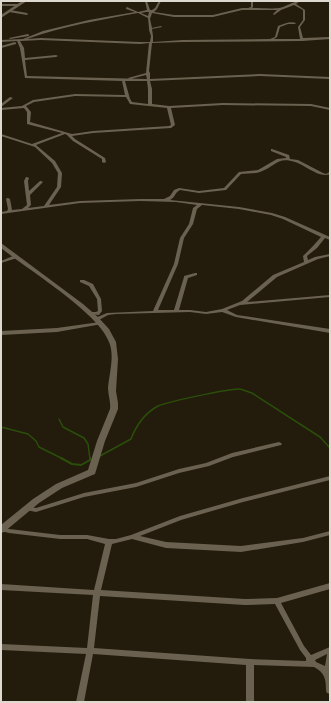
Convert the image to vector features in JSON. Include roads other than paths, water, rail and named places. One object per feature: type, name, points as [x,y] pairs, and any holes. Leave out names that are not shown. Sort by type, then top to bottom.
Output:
[{"type":"street","points":[[1,17],[25,1]]},
{"type":"street","points":[[146,1],[151,11],[149,17],[152,36],[147,79],[150,89],[150,105]]},
{"type":"street","points":[[1,40],[151,11],[156,8],[160,1]]},
{"type":"street","points":[[250,9],[252,8],[252,1]]},
{"type":"street","points":[[151,11],[174,16],[213,16],[250,9],[278,9],[299,1]]},
{"type":"street","points":[[294,4],[304,10],[304,20],[299,28],[302,40]]},
{"type":"street","points":[[2,6],[19,5]]},
{"type":"street","points":[[128,8],[149,17]]},
{"type":"street","points":[[274,14],[278,9]]},
{"type":"street","points":[[10,11],[27,14]]},
{"type":"street","points":[[271,40],[276,36],[279,27],[295,22]]},
{"type":"street","points":[[150,29],[161,27]]},
{"type":"street","points":[[1,47],[33,35]]},
{"type":"street","points":[[1,40],[20,41],[41,39],[103,43],[150,43],[302,40],[330,38]]},
{"type":"street","points":[[20,41],[26,67],[26,76],[29,77],[78,77],[123,80],[255,75],[330,78]]},
{"type":"street","points":[[24,59],[56,56]]},
{"type":"street","points":[[123,80],[148,73]]},
{"type":"street","points":[[123,80],[127,96],[131,103],[169,107],[223,104],[311,105],[330,109]]},
{"type":"street","points":[[1,108],[25,107],[33,101],[75,95],[127,96]]},
{"type":"street","points":[[1,108],[11,98]]},
{"type":"street","points":[[25,107],[29,112],[28,123],[67,134],[104,159],[104,162]]},
{"type":"street","points":[[32,145],[67,134],[170,127],[173,125],[169,107]]},
{"type":"street","points":[[1,135],[32,145],[52,159],[60,173],[59,187],[46,206]]},
{"type":"street","points":[[272,150],[288,156],[288,159]]},
{"type":"street","points":[[166,200],[179,189],[199,192],[225,190],[240,173],[259,171],[278,160],[288,159],[297,161],[322,174],[326,175],[330,173]]},
{"type":"street","points":[[18,211],[29,205],[26,182],[27,178]]},
{"type":"street","points":[[28,194],[41,182]]},
{"type":"street","points":[[8,199],[10,209],[9,212]]},
{"type":"street","points":[[1,213],[46,206],[109,200],[166,200],[239,208],[280,216],[330,239]]},
{"type":"street","points":[[155,312],[176,264],[182,238],[191,224],[195,208],[200,204]]},
{"type":"street","points":[[306,263],[305,256],[324,236]]},
{"type":"street","points":[[1,245],[15,258],[90,313],[110,336],[114,346],[112,388],[115,404],[92,472],[59,486],[2,529]]},
{"type":"street","points":[[1,332],[57,330],[98,321],[107,314],[116,313],[176,311],[206,313],[222,310],[244,302],[275,276],[330,255]]},
{"type":"street","points":[[1,262],[15,258]]},
{"type":"street","points":[[176,311],[186,277],[195,274]]},
{"type":"street","points":[[82,281],[90,285],[99,299],[100,311]]},
{"type":"street","points":[[238,305],[330,296]]},
{"type":"street","points":[[222,310],[236,316],[330,331]]},
{"type":"street","points":[[90,313],[96,314],[100,311],[116,313]]},
{"type":"street","points":[[28,508],[36,510],[84,495],[136,486],[179,471],[207,465],[232,455],[279,444]]},
{"type":"street","points":[[2,529],[60,537],[94,538],[109,542],[132,537],[180,518],[330,478]]},
{"type":"street","points":[[132,537],[166,545],[241,549],[303,540],[330,533]]},
{"type":"street","points":[[80,702],[90,651],[97,593],[109,542]]},
{"type":"street","points":[[1,587],[245,602],[277,601],[330,586]]},
{"type":"street","points":[[277,601],[294,635],[312,662],[327,672]]},
{"type":"street","points":[[1,647],[90,651],[250,662],[312,662],[330,650]]},
{"type":"street","points":[[330,656],[327,672],[330,691]]},
{"type":"street","points":[[250,662],[250,702]]},
{"type":"waterway","points":[[100,456],[131,439],[142,420],[149,412],[158,406],[234,389],[240,389],[252,393],[320,437],[330,448]]},
{"type":"waterway","points":[[59,419],[63,427],[84,438],[88,444],[90,459]]},
{"type":"waterway","points":[[1,427],[28,434],[36,441],[39,447],[61,458]]},
{"type":"waterway","points":[[61,458],[72,464],[81,465],[90,459]]}]
